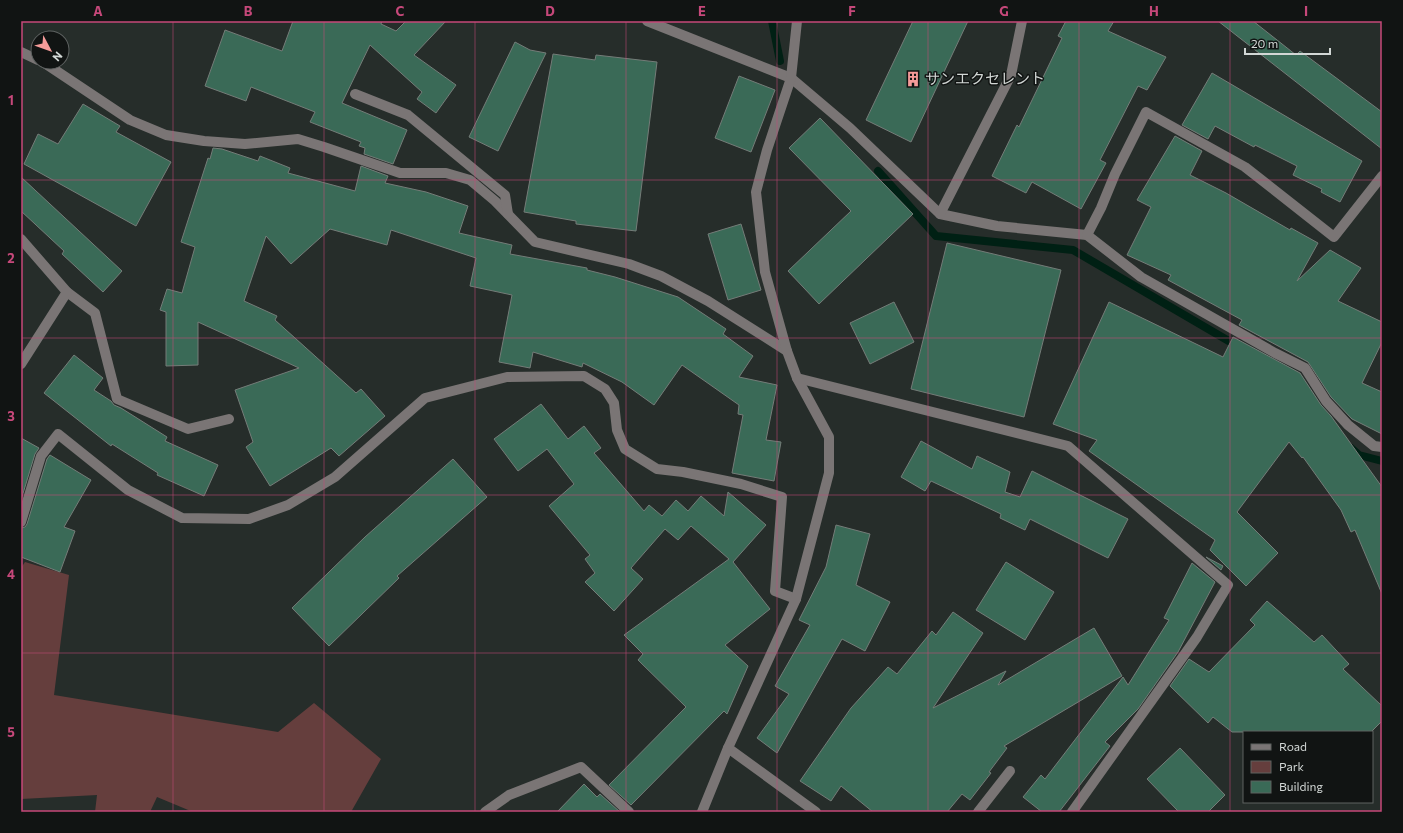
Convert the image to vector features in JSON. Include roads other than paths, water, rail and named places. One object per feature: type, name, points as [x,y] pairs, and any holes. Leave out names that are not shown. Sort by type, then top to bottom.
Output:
[{"type":"street","points":[[647,21],[791,78],[850,128],[940,214],[997,226],[1087,235],[1141,277],[1274,353],[1305,368],[1326,401],[1348,425],[1374,446],[1382,447]]},
{"type":"street","points":[[702,812],[728,748],[796,599],[829,473],[829,437],[797,378],[787,351],[765,272],[756,192],[767,150],[791,78],[797,21]]},
{"type":"street","points":[[940,214],[1011,75],[1022,21]]},
{"type":"street","points":[[55,70],[130,120],[166,135],[204,141],[245,144],[298,139],[324,146],[400,173],[446,173],[470,180],[495,201],[535,242],[629,264],[661,276],[708,300],[787,351]]},
{"type":"street","points":[[355,94],[408,115],[505,195],[508,214]]},
{"type":"street","points":[[1087,235],[1146,112],[1245,167],[1334,237],[1382,176]]},
{"type":"street","points":[[21,239],[67,292],[95,313],[116,398],[188,429],[229,419]]},
{"type":"street","points":[[21,364],[67,292]]},
{"type":"street","points":[[21,522],[41,456],[58,434],[128,490],[182,518],[249,519],[288,505],[335,477],[425,398],[507,377],[584,376],[605,389],[614,403],[617,430],[625,449],[657,469],[683,472],[741,484],[782,497],[775,591],[796,599]]},
{"type":"street","points":[[797,378],[1068,446],[1228,585],[1196,637],[1072,812]]},
{"type":"street","points":[[728,748],[816,812]]},
{"type":"street","points":[[485,812],[509,795],[581,767],[629,812]]},
{"type":"street","points":[[978,812],[1010,771]]},
{"type":"waterway","points":[[772,21],[780,61]]},
{"type":"waterway","points":[[878,171],[936,236],[1073,250],[1239,347]]},
{"type":"waterway","points":[[1351,448],[1359,455],[1382,461]]},
{"type":"place","name":"サンエクセレント","points":[[913,79]]}]
